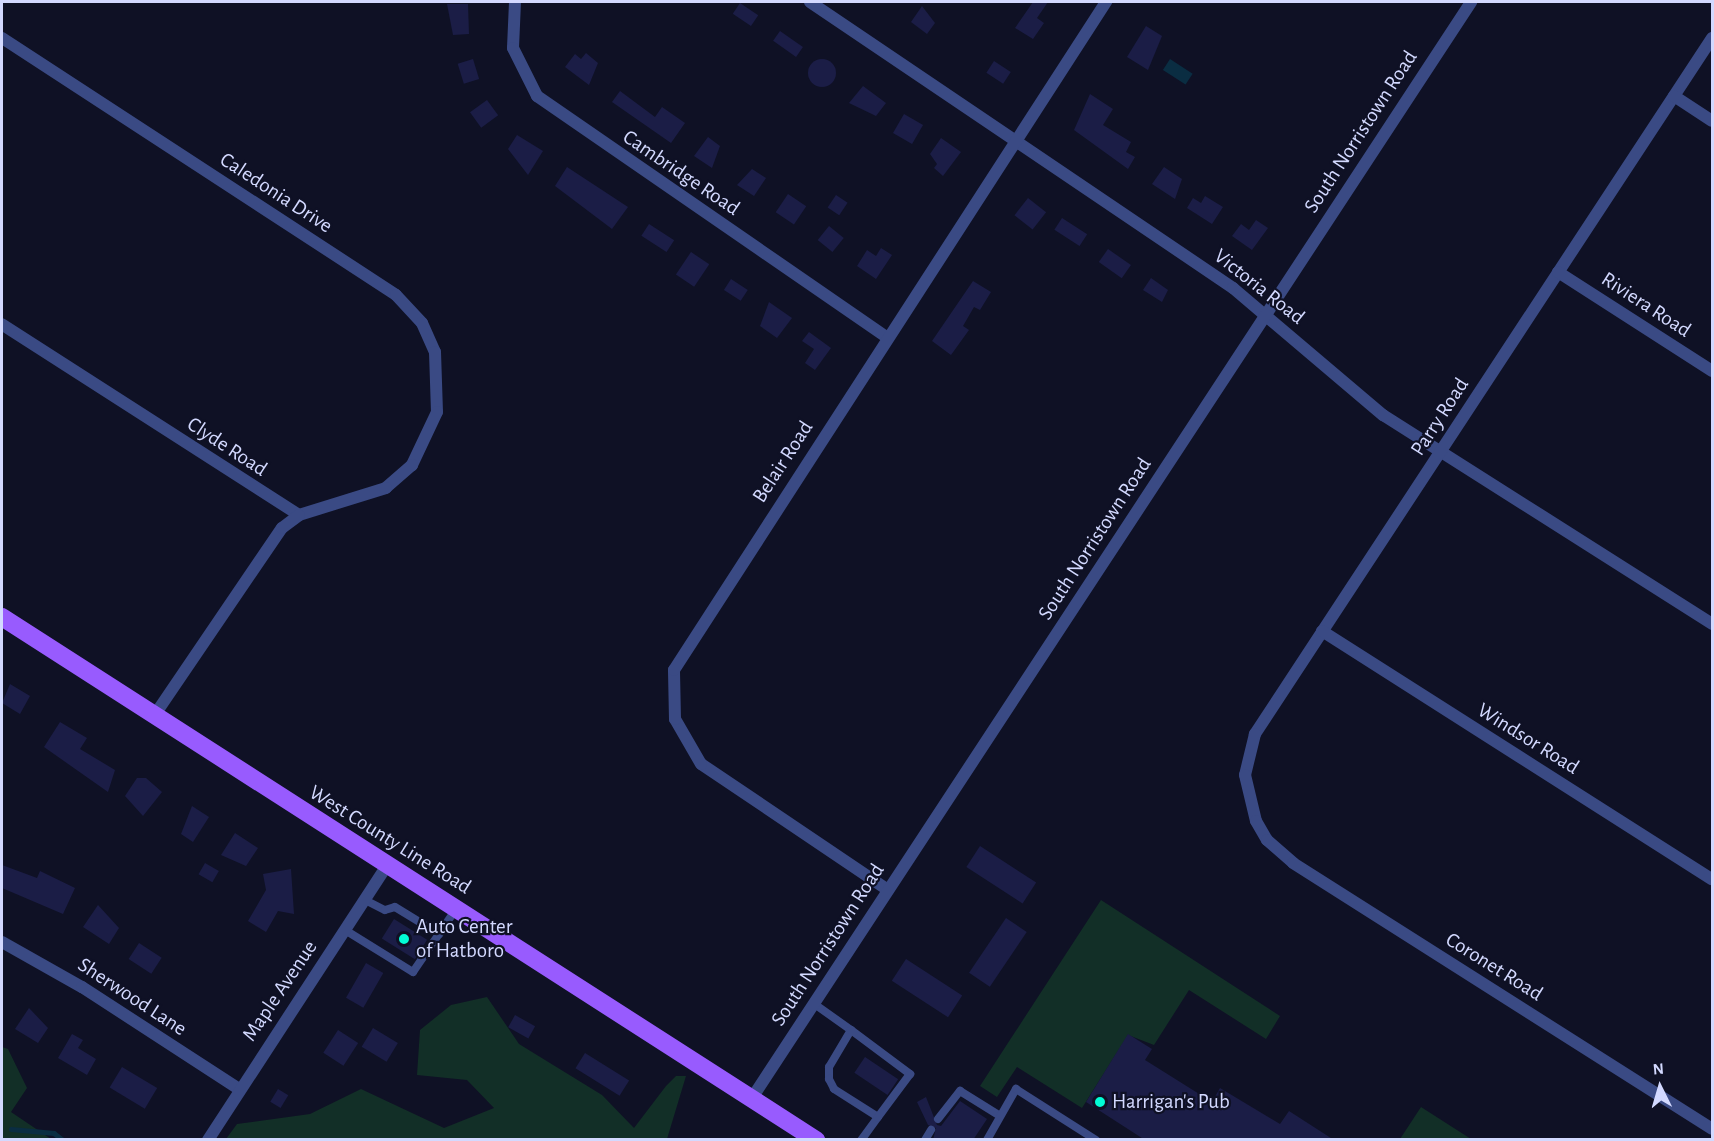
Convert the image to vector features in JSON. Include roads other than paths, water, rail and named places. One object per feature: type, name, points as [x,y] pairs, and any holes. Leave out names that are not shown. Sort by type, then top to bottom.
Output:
[{"type":"main road","name":"West County Line Road","points":[[2,617],[154,717],[816,1140]]},
{"type":"street","name":"Cambridge Road","points":[[515,2],[513,48],[537,96],[888,338]]},
{"type":"street","name":"Victoria Road","points":[[810,2],[1266,313],[1360,399],[1713,624]]},
{"type":"street","name":"Belair Road","points":[[888,890],[701,764],[681,735],[671,701],[681,653],[1106,2]]},
{"type":"street","name":"South Norristown Road","points":[[752,1098],[1471,2]]},
{"type":"street","name":"Caledonia Drive","points":[[2,38],[413,311],[430,337],[439,367],[437,412],[427,438],[412,465],[386,488],[299,516]]},
{"type":"street","name":"Parry Road","points":[[1261,830],[1246,788],[1248,754],[1255,734],[1713,38]]},
{"type":"street","points":[[1674,96],[1713,121]]},
{"type":"street","name":"Riviera Road","points":[[1558,272],[1713,371]]},
{"type":"street","name":"Clyde Road","points":[[2,324],[299,516]]},
{"type":"street","points":[[154,717],[282,528],[299,516]]},
{"type":"street","name":"Windsor Road","points":[[1322,631],[1713,879]]},
{"type":"street","name":"Coronet Road","points":[[1261,830],[1293,863],[1713,1129]]},
{"type":"street","name":"Maple Avenue","points":[[208,1140],[239,1089],[387,865]]},
{"type":"street","name":"Sherwood Lane","points":[[2,942],[239,1089]]},
{"type":"lane","points":[[365,900],[385,910],[395,907],[439,934]]},
{"type":"lane","points":[[345,930],[413,972],[456,909]]},
{"type":"lane","points":[[813,1003],[910,1074],[861,1140]]},
{"type":"lane","points":[[851,1030],[829,1067],[829,1079],[834,1089],[878,1117]]},
{"type":"lane","points":[[987,1140],[997,1114],[1016,1089],[1096,1140]]},
{"type":"lane","points":[[938,1119],[960,1091],[997,1114]]},
{"type":"lane","points":[[925,1140],[931,1130]]},
{"type":"water","points":[[1170,59],[1193,74],[1186,85],[1163,70]]},
{"type":"waterway","points":[[11,1129],[54,1133],[63,1140]]},
{"type":"place","name":"Auto Center of Hatboro","points":[[404,939]]},
{"type":"place","name":"Harrigan's Pub","points":[[1100,1102]]}]
